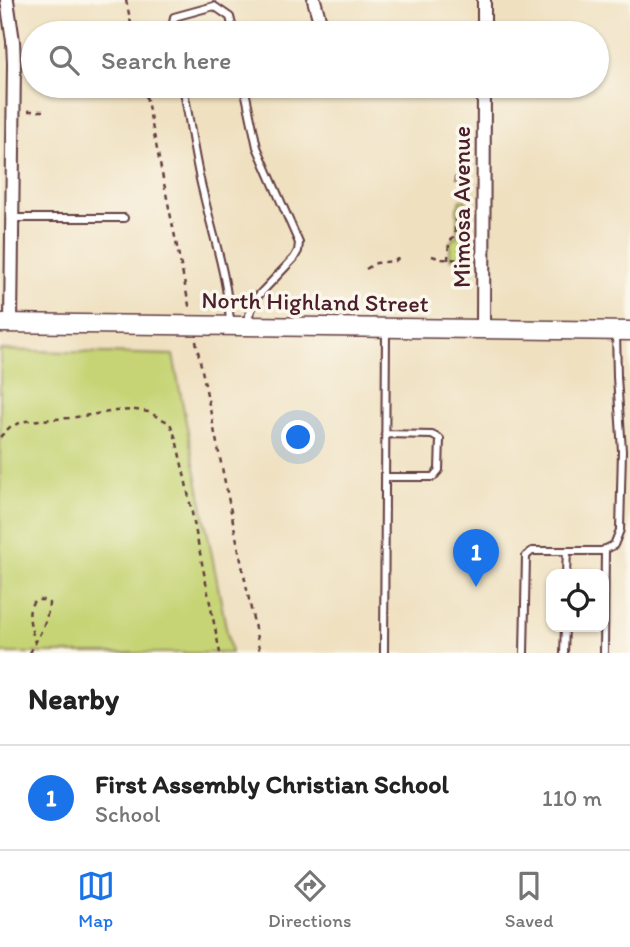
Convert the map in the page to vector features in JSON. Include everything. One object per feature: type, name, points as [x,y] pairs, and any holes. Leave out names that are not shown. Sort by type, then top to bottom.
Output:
[{"type":"main road","name":"North Highland Street","points":[[6,323],[623,330]]},
{"type":"street","points":[[6,323],[13,218],[14,63],[7,0]]},
{"type":"street","points":[[314,0],[320,21]]},
{"type":"street","points":[[484,0],[484,21]]},
{"type":"street","name":"Mimosa Avenue","points":[[483,329],[484,98]]},
{"type":"lane","points":[[173,21],[174,17],[214,6],[230,17],[231,21]]},
{"type":"lane","points":[[185,98],[202,191],[229,302],[238,326]]},
{"type":"lane","points":[[238,326],[254,303],[294,258],[299,243],[257,147],[247,98]]},
{"type":"lane","points":[[13,218],[124,218]]},
{"type":"lane","points":[[384,653],[386,328]]},
{"type":"lane","points":[[524,653],[526,556],[532,551],[602,551],[614,545],[620,530],[622,451],[617,377],[623,330]]},
{"type":"lane","points":[[385,434],[432,435],[440,439],[439,470],[433,477],[385,477]]},
{"type":"lane","points":[[604,653],[605,549]]},
{"type":"lane","points":[[566,569],[567,551]]},
{"type":"lane","points":[[564,653],[565,632]]},
{"type":"path","points":[[127,0],[131,21]]},
{"type":"path","points":[[146,98],[260,653]]},
{"type":"path","points":[[28,111],[47,111]]},
{"type":"path","points":[[448,260],[449,243],[455,235],[455,218]]},
{"type":"path","points":[[366,269],[376,263],[395,261],[401,256]]},
{"type":"path","points":[[432,256],[448,260],[468,260]]},
{"type":"path","points":[[0,437],[11,426],[26,421],[115,411],[148,412],[170,423],[176,439],[220,653]]},
{"type":"path","points":[[30,653],[35,643],[49,614],[49,603],[43,600],[36,600],[30,605],[35,643]]},
{"type":"green space","points":[[461,200],[466,200],[466,259],[450,259],[450,242],[457,236],[457,208]]},
{"type":"green space","points":[[0,350],[173,355],[231,653],[0,653]]},
{"type":"place","name":"First Assembly Christian School","points":[[476,587]]}]
